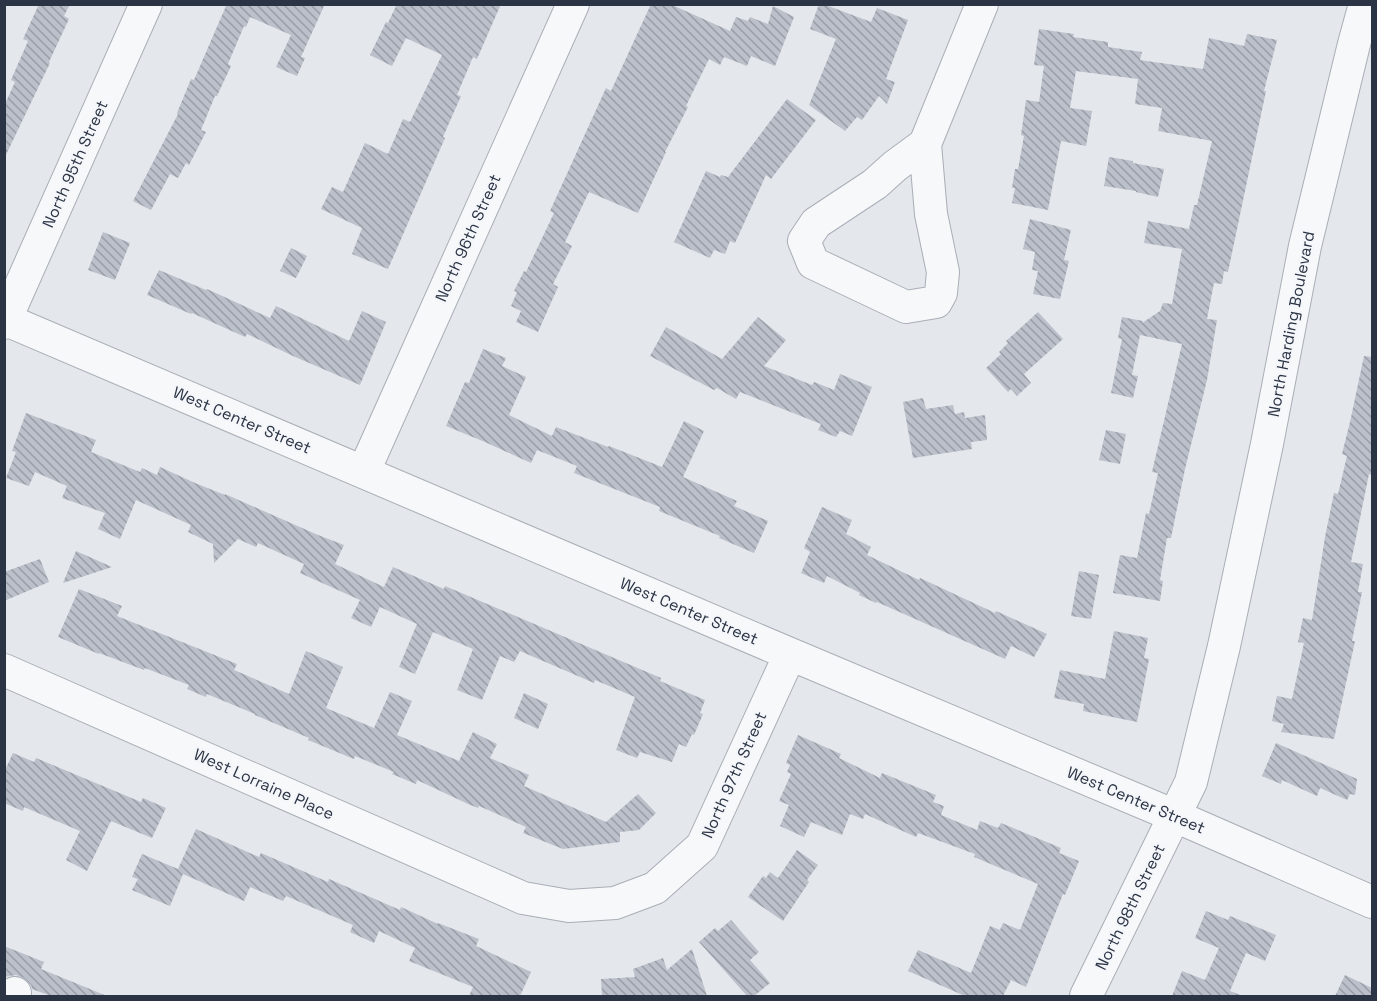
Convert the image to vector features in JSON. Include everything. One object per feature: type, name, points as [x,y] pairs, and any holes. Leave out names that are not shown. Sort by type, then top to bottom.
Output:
[{"type":"street","name":"North 95th Street","points":[[5,320],[146,4]]},
{"type":"street","name":"North 96th Street","points":[[364,471],[573,4]]},
{"type":"street","points":[[925,144],[875,184],[816,223],[804,241],[813,263],[906,307],[936,302],[941,292],[943,272],[931,214],[925,144],[982,4]]},
{"type":"street","name":"North Harding Boulevard","points":[[1224,646],[1267,444],[1305,246],[1361,9]]},
{"type":"street","name":"West Center Street","points":[[5,320],[1175,816],[1372,902]]},
{"type":"street","name":"North 98th Street","points":[[1086,996],[1191,782],[1224,646]]},
{"type":"street","name":"North 97th Street","points":[[523,898],[569,906],[615,903],[655,888],[702,846],[789,654]]},
{"type":"street","name":"West Lorraine Place","points":[[4,670],[523,898]]},
{"type":"building","points":[[39,4],[70,4],[64,16],[69,19],[4,159],[4,106],[15,82],[11,80],[28,41],[23,39]]},
{"type":"building","points":[[223,4],[325,4],[301,57],[305,58],[297,76],[276,67],[291,35],[250,17],[228,64],[231,66],[201,130],[206,132],[189,165],[186,163],[178,178],[170,174],[151,210],[133,201],[178,114],[191,79],[194,80],[226,6]]},
{"type":"building","points":[[397,4],[501,4],[477,59],[473,57],[457,95],[461,96],[443,137],[445,138],[388,269],[352,254],[362,228],[321,209],[332,187],[343,192],[365,143],[388,154],[403,119],[410,122],[442,55],[406,38],[392,66],[370,55]]},
{"type":"building","points":[[651,4],[670,4],[730,31],[736,17],[748,21],[750,17],[768,24],[773,6],[794,17],[775,66],[751,56],[747,66],[724,57],[720,65],[709,59],[638,213],[589,192],[565,242],[572,246],[553,284],[558,287],[538,332],[516,322],[521,311],[511,306],[517,292],[514,291],[524,271],[526,272],[554,213],[550,211],[606,88],[611,91]]},
{"type":"building","points":[[819,4],[871,22],[877,8],[908,20],[886,79],[895,82],[887,104],[879,96],[862,120],[857,117],[845,131],[809,105],[836,39],[810,29]]},
{"type":"building","points":[[1039,29],[1074,34],[1073,37],[1108,42],[1108,47],[1142,52],[1140,60],[1203,69],[1209,38],[1244,46],[1247,34],[1277,40],[1264,91],[1266,91],[1228,272],[1224,271],[1222,284],[1214,283],[1207,319],[1217,320],[1207,380],[1171,538],[1167,538],[1160,580],[1163,581],[1160,601],[1113,593],[1120,555],[1137,558],[1146,513],[1149,514],[1158,473],[1152,472],[1182,344],[1140,335],[1132,375],[1138,376],[1133,398],[1111,393],[1122,339],[1118,338],[1122,317],[1143,321],[1142,323],[1160,311],[1163,303],[1172,304],[1182,249],[1144,243],[1148,221],[1189,229],[1212,141],[1158,131],[1162,108],[1135,104],[1138,79],[1076,71],[1070,108],[1092,111],[1086,146],[1061,141],[1048,210],[1012,203],[1015,169],[1018,169],[1024,136],[1021,135],[1026,100],[1039,102],[1044,66],[1034,65]]},
{"type":"building","points":[[787,99],[816,120],[771,179],[766,175],[735,243],[730,241],[725,254],[714,250],[710,258],[674,242],[706,171],[720,177],[721,175],[728,177]]},
{"type":"building","points":[[1109,157],[1164,169],[1158,197],[1104,186]]},
{"type":"building","points":[[1030,219],[1071,230],[1064,260],[1069,261],[1060,299],[1033,294],[1038,271],[1032,270],[1035,252],[1023,249]]},
{"type":"building","points":[[103,232],[130,243],[115,280],[88,270]]},
{"type":"building","points":[[291,248],[307,256],[296,278],[280,271]]},
{"type":"building","points":[[159,270],[270,318],[276,306],[349,341],[362,311],[386,322],[360,385],[247,334],[245,337],[147,295]]},
{"type":"building","points":[[1038,312],[1063,339],[1024,374],[1031,383],[1017,396],[1011,389],[1008,392],[986,368],[1001,354],[999,352],[1008,343],[1006,341]]},
{"type":"building","points":[[758,317],[786,340],[764,366],[812,385],[814,382],[834,390],[840,374],[872,387],[852,436],[840,431],[836,437],[818,430],[821,424],[740,392],[736,399],[650,356],[666,327],[722,359]]},
{"type":"building","points":[[483,349],[506,358],[502,366],[526,377],[509,415],[552,436],[556,427],[662,467],[684,421],[704,431],[683,477],[737,501],[734,506],[768,521],[754,553],[719,538],[720,536],[659,511],[660,507],[574,473],[577,466],[537,450],[531,463],[446,426],[465,382],[469,383]]},
{"type":"building","points":[[1364,356],[1372,357],[1372,475],[1369,474],[1351,562],[1363,564],[1358,592],[1362,592],[1352,641],[1355,641],[1334,739],[1281,732],[1284,724],[1272,721],[1277,696],[1292,699],[1304,643],[1298,642],[1303,618],[1312,620],[1325,537],[1334,493],[1338,494],[1347,456],[1342,454]]},
{"type":"building","points":[[923,398],[926,409],[953,405],[955,414],[964,412],[965,418],[985,415],[987,440],[971,442],[972,449],[913,458],[903,402]]},
{"type":"building","points":[[26,413],[96,440],[91,452],[140,472],[142,468],[157,475],[160,467],[344,545],[335,564],[384,587],[393,567],[444,589],[445,586],[661,678],[660,681],[705,700],[700,713],[703,714],[694,735],[692,734],[686,747],[679,744],[672,762],[640,752],[637,758],[616,750],[635,697],[595,680],[594,683],[520,651],[514,662],[500,656],[482,700],[457,690],[473,649],[433,632],[415,674],[399,667],[417,624],[380,607],[371,627],[351,618],[360,600],[300,573],[304,564],[258,543],[256,547],[238,539],[214,563],[213,544],[188,532],[191,525],[136,500],[120,539],[98,529],[105,513],[62,498],[67,486],[35,472],[29,486],[6,478],[16,452],[12,451]]},
{"type":"building","points":[[1106,430],[1126,434],[1120,464],[1099,460]]},
{"type":"building","points":[[822,507],[852,520],[846,534],[871,547],[867,555],[919,580],[920,578],[1047,634],[1034,657],[1011,646],[1005,659],[876,603],[827,576],[824,583],[801,573],[810,552],[804,548]]},
{"type":"building","points":[[76,551],[112,567],[63,583]]},
{"type":"building","points":[[40,559],[49,582],[4,601],[4,572]]},
{"type":"building","points":[[1079,571],[1099,575],[1091,619],[1071,616]]},
{"type":"building","points":[[79,589],[122,606],[117,616],[237,664],[234,670],[289,694],[306,651],[343,667],[326,708],[374,728],[390,692],[412,701],[397,735],[459,761],[473,732],[497,744],[490,758],[529,775],[524,786],[606,822],[638,794],[656,813],[639,830],[620,832],[620,842],[563,849],[523,833],[526,827],[479,806],[478,808],[417,780],[416,784],[355,756],[354,759],[308,740],[309,738],[255,714],[207,694],[206,697],[187,689],[189,685],[99,654],[58,637]]},
{"type":"building","points":[[1114,631],[1148,638],[1144,658],[1149,659],[1137,722],[1083,711],[1084,704],[1054,698],[1060,670],[1105,679]]},
{"type":"building","points":[[524,693],[548,704],[538,729],[514,718]]},
{"type":"building","points":[[798,735],[841,754],[839,758],[880,778],[882,773],[936,795],[933,802],[944,806],[941,815],[977,830],[980,821],[998,828],[1001,823],[1061,848],[1059,853],[1079,861],[1065,895],[1063,894],[1026,987],[1011,980],[1003,996],[965,996],[908,971],[918,950],[971,973],[990,926],[1000,930],[1003,923],[1020,930],[1038,884],[974,857],[975,854],[918,833],[916,837],[865,814],[863,819],[850,814],[842,835],[811,822],[804,837],[780,826],[789,805],[779,801],[791,774],[787,772],[790,765],[786,763]]},
{"type":"building","points":[[1276,743],[1357,779],[1355,795],[1350,794],[1347,800],[1320,788],[1317,796],[1282,780],[1281,784],[1262,776]]},
{"type":"building","points":[[13,753],[34,762],[36,758],[141,802],[143,798],[166,808],[152,838],[111,821],[87,871],[66,860],[80,831],[24,807],[23,811],[4,803],[4,772]]},
{"type":"building","points":[[196,829],[259,857],[261,853],[328,882],[329,879],[400,910],[401,907],[479,939],[476,946],[531,972],[520,996],[469,996],[473,987],[409,961],[415,948],[379,931],[374,943],[350,932],[353,925],[286,896],[283,901],[250,887],[244,901],[183,874],[170,906],[132,890],[138,879],[132,877],[142,854],[178,869]]},
{"type":"building","points":[[797,850],[818,865],[783,921],[748,897],[763,876],[766,878],[770,872],[778,878]]},
{"type":"building","points":[[1206,911],[1228,920],[1230,916],[1276,935],[1265,961],[1246,953],[1230,991],[1243,996],[1172,996],[1182,971],[1205,980],[1219,948],[1195,938]]},
{"type":"building","points":[[731,920],[759,952],[750,960],[770,983],[754,996],[747,996],[699,942],[715,928],[718,931]]},
{"type":"building","points":[[4,946],[44,962],[41,969],[107,996],[51,996],[32,989],[24,978],[16,975],[4,977]]},
{"type":"building","points":[[692,949],[707,996],[602,996],[601,979],[635,977],[633,969],[663,958],[667,970]]},
{"type":"building","points":[[1345,975],[1372,988],[1372,996],[1335,996]]}]
